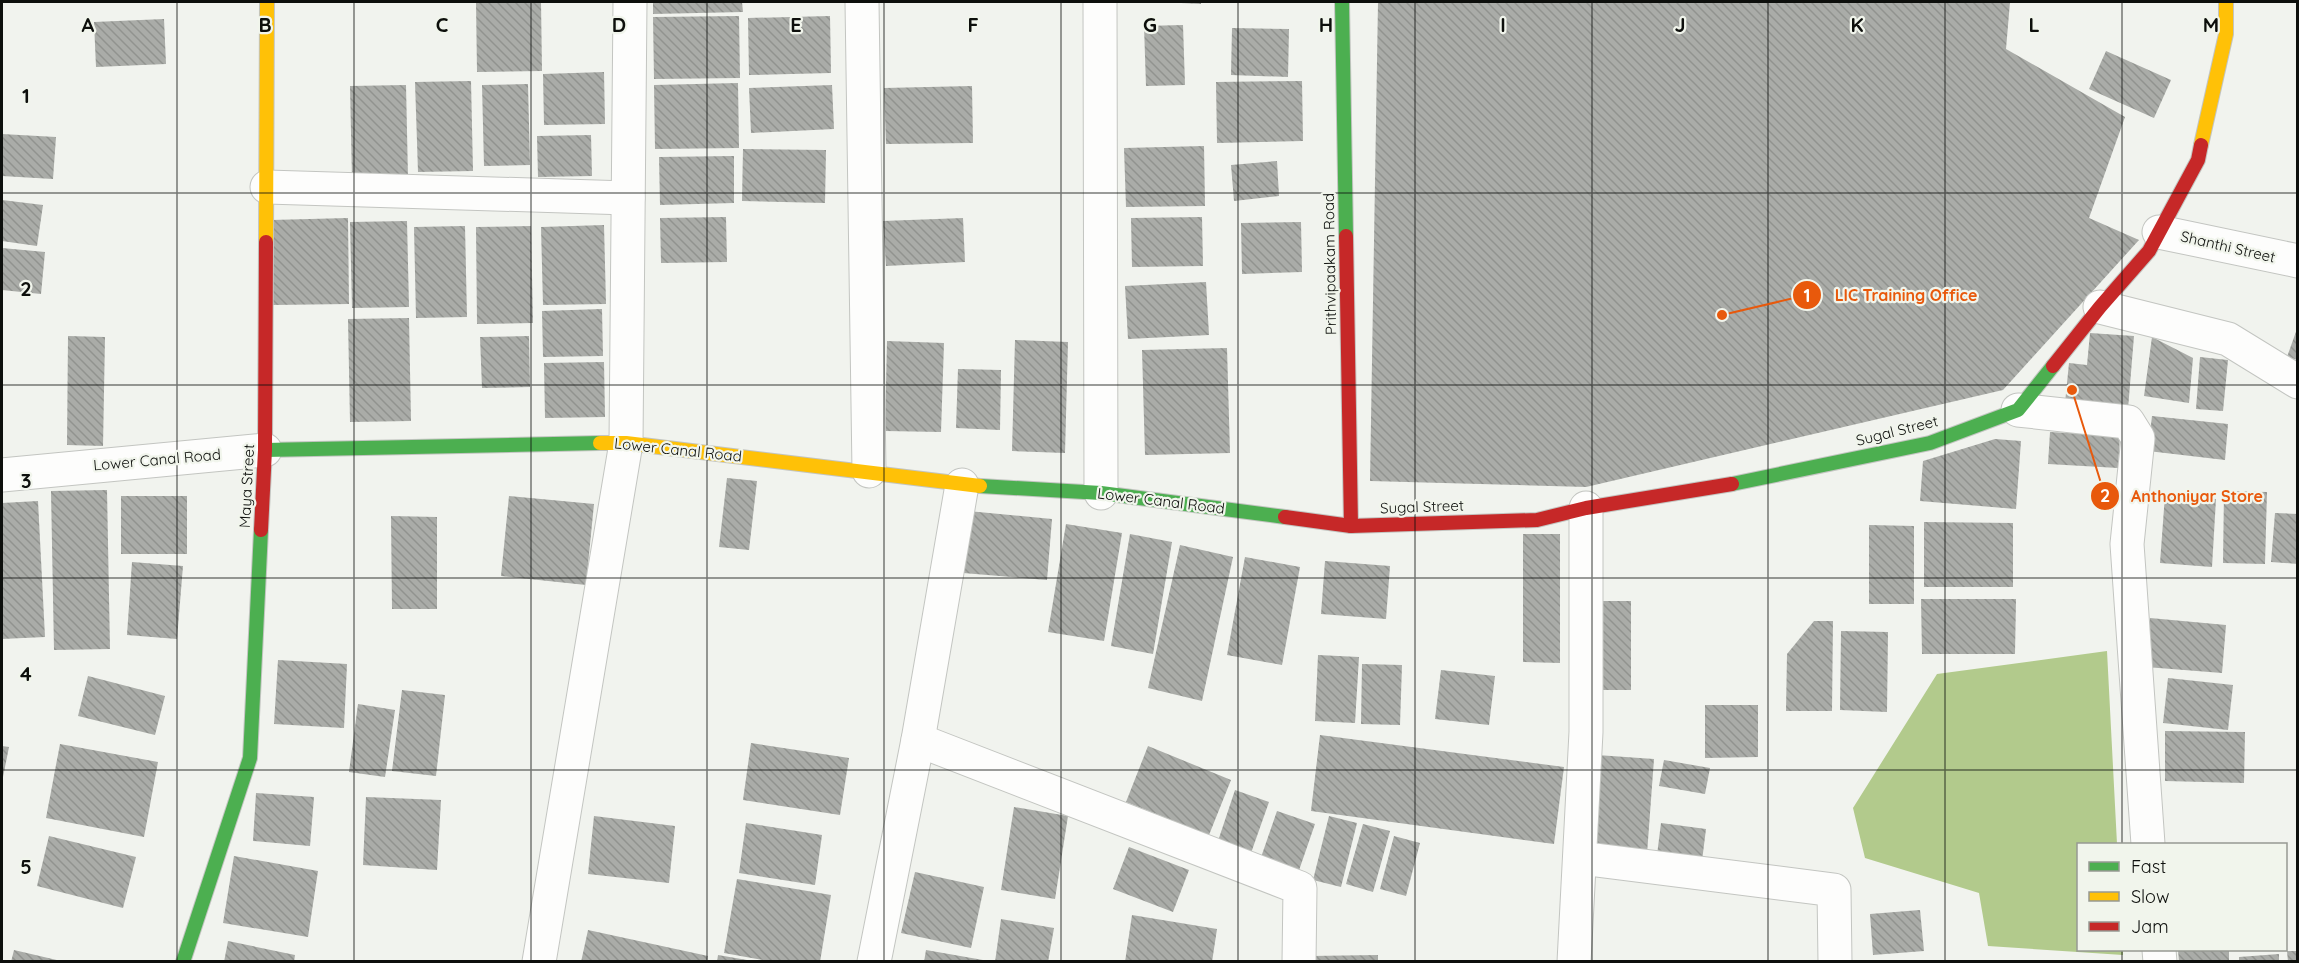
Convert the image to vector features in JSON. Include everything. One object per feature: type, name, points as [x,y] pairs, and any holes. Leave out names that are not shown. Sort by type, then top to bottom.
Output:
[{"type":"street","name":"Maya Street","points":[[183,962],[250,758],[265,450],[267,2]]},
{"type":"street","points":[[539,962],[626,442],[630,2]]},
{"type":"street","points":[[862,2],[869,471]]},
{"type":"street","points":[[1100,2],[1101,493]]},
{"type":"street","name":"Prithvipaakam Road","points":[[1342,2],[1351,526]]},
{"type":"street","points":[[2018,410],[2100,307],[2149,251],[2198,160],[2226,34],[2226,2]]},
{"type":"street","points":[[267,187],[628,198]]},
{"type":"street","name":"Shanthi Street","points":[[2159,232],[2298,261]]},
{"type":"street","points":[[2100,307],[2228,339],[2298,382]]},
{"type":"street","points":[[2018,410],[2128,422],[2138,438],[2127,543],[2148,843]]},
{"type":"street","name":"Sugal Street","points":[[1351,526],[1537,520],[1586,508],[1715,487],[1930,442],[2018,410]]},
{"type":"street","name":"Lower Canal Road","points":[[2,475],[265,450],[626,442],[869,471],[962,485],[1101,493],[1351,526]]},
{"type":"street","points":[[874,962],[918,740],[962,485]]},
{"type":"street","points":[[1574,962],[1586,732],[1586,508]]},
{"type":"street","points":[[918,740],[1300,888],[1299,962]]},
{"type":"street","points":[[1580,858],[1834,890],[1835,962]]},
{"type":"shaded area","points":[[2107,651],[2117,843],[2077,843],[2077,951],[2123,951],[2123,955],[1988,946],[1979,893],[1865,858],[1853,808],[1937,674]]},
{"type":"building","points":[[476,2],[541,2],[542,71],[477,72]]},
{"type":"building","points":[[653,2],[742,2],[743,12],[653,14]]},
{"type":"building","points":[[1201,2],[1201,4],[1181,3]]},
{"type":"building","points":[[1378,2],[2010,2],[2006,49],[2125,117],[2089,218],[2139,240],[2003,390],[1586,487],[1370,481]]},
{"type":"building","points":[[739,16],[740,78],[654,79],[653,17]]},
{"type":"building","points":[[830,16],[831,73],[749,75],[748,18]]},
{"type":"building","points":[[164,19],[166,64],[96,67],[94,22]]},
{"type":"building","points":[[1183,25],[1185,85],[1146,86],[1144,26]]},
{"type":"building","points":[[1232,28],[1289,29],[1288,77],[1231,75]]},
{"type":"building","points":[[2106,51],[2171,80],[2154,118],[2089,89]]},
{"type":"building","points":[[604,72],[605,124],[544,125],[543,74]]},
{"type":"building","points":[[471,81],[473,171],[418,172],[415,82]]},
{"type":"building","points":[[1302,81],[1303,141],[1217,143],[1216,82]]},
{"type":"building","points":[[738,83],[739,148],[655,149],[654,85]]},
{"type":"building","points":[[528,84],[530,165],[484,166],[482,85]]},
{"type":"building","points":[[406,85],[408,178],[352,179],[350,86]]},
{"type":"building","points":[[832,85],[834,129],[751,133],[749,88]]},
{"type":"building","points":[[972,86],[973,143],[886,144],[884,88]]},
{"type":"building","points":[[2,134],[56,137],[53,179],[2,176]]},
{"type":"building","points":[[591,135],[592,176],[538,177],[537,136]]},
{"type":"building","points":[[1204,146],[1205,206],[1126,207],[1124,148]]},
{"type":"building","points":[[743,149],[826,150],[825,203],[742,201]]},
{"type":"building","points":[[734,156],[734,203],[660,205],[659,157]]},
{"type":"building","points":[[1277,161],[1279,196],[1234,201],[1231,165]]},
{"type":"building","points":[[2,200],[43,205],[37,246],[2,241]]},
{"type":"building","points":[[726,217],[727,262],[661,263],[660,218]]},
{"type":"building","points":[[1202,217],[1203,266],[1132,267],[1131,218]]},
{"type":"building","points":[[348,218],[349,304],[273,305],[271,220]]},
{"type":"building","points":[[963,218],[965,262],[886,266],[883,221]]},
{"type":"building","points":[[407,221],[409,307],[352,308],[350,222]]},
{"type":"building","points":[[1301,222],[1302,272],[1242,274],[1241,223]]},
{"type":"building","points":[[604,225],[606,304],[543,305],[541,227]]},
{"type":"building","points":[[465,226],[467,317],[416,318],[414,227]]},
{"type":"building","points":[[531,226],[533,323],[477,324],[476,227]]},
{"type":"building","points":[[2,248],[45,252],[41,294],[2,290]]},
{"type":"building","points":[[1206,282],[1209,335],[1128,339],[1125,286]]},
{"type":"building","points":[[602,309],[603,356],[543,357],[542,311]]},
{"type":"building","points":[[409,318],[411,421],[350,422],[348,319]]},
{"type":"building","points":[[2298,326],[2298,360],[2287,357]]},
{"type":"building","points":[[2090,333],[2134,336],[2128,409],[2065,403],[2069,363],[2087,365]]},
{"type":"building","points":[[68,336],[105,337],[103,446],[67,445]]},
{"type":"building","points":[[529,336],[530,387],[482,388],[480,337]]},
{"type":"building","points":[[2152,337],[2193,358],[2189,403],[2144,396]]},
{"type":"building","points":[[1015,340],[1068,342],[1065,453],[1012,451]]},
{"type":"building","points":[[887,341],[944,343],[941,432],[885,431]]},
{"type":"building","points":[[1227,348],[1230,453],[1145,455],[1142,350]]},
{"type":"building","points":[[2200,357],[2228,360],[2223,411],[2196,409]]},
{"type":"building","points":[[604,362],[605,417],[545,418],[544,363]]},
{"type":"building","points":[[958,369],[1001,370],[1000,430],[956,428]]},
{"type":"building","points":[[2152,416],[2228,424],[2225,460],[2148,451]]},
{"type":"building","points":[[2050,432],[2120,436],[2118,468],[2048,464]]},
{"type":"building","points":[[1995,439],[2021,441],[2016,509],[1920,501],[1923,461]]},
{"type":"building","points":[[727,478],[757,481],[749,550],[719,547]]},
{"type":"building","points":[[107,490],[110,649],[54,650],[51,491]]},
{"type":"building","points":[[2224,491],[2267,492],[2265,564],[2223,563]]},
{"type":"building","points":[[2165,495],[2216,499],[2212,567],[2160,563]]},
{"type":"building","points":[[121,496],[187,496],[187,554],[121,554]]},
{"type":"building","points":[[509,496],[594,504],[586,585],[501,576]]},
{"type":"building","points":[[38,501],[45,637],[2,639],[2,503]]},
{"type":"building","points":[[968,511],[1052,519],[1047,580],[963,573]]},
{"type":"building","points":[[2275,513],[2298,514],[2298,564],[2271,562]]},
{"type":"building","points":[[391,516],[437,517],[437,609],[392,609]]},
{"type":"building","points":[[1924,522],[2013,523],[2013,587],[1924,587]]},
{"type":"building","points":[[1066,524],[1122,533],[1104,641],[1048,632]]},
{"type":"building","points":[[1869,525],[1914,526],[1914,604],[1869,604]]},
{"type":"building","points":[[1130,534],[1172,542],[1153,654],[1111,646]]},
{"type":"building","points":[[1523,534],[1560,534],[1560,663],[1523,662]]},
{"type":"building","points":[[1180,545],[1233,557],[1202,701],[1148,688]]},
{"type":"building","points":[[1245,557],[1300,567],[1282,665],[1227,655]]},
{"type":"building","points":[[1325,561],[1390,566],[1386,619],[1321,614]]},
{"type":"building","points":[[132,562],[183,566],[177,639],[127,635]]},
{"type":"building","points":[[1921,599],[2016,599],[2015,654],[1922,654]]},
{"type":"building","points":[[1598,601],[1631,601],[1631,690],[1598,690]]},
{"type":"building","points":[[2150,618],[2226,625],[2222,673],[2146,667]]},
{"type":"building","points":[[1814,621],[1833,621],[1832,711],[1786,711],[1787,654]]},
{"type":"building","points":[[1841,631],[1888,632],[1887,712],[1840,710]]},
{"type":"building","points":[[1318,655],[1359,657],[1355,723],[1315,721]]},
{"type":"building","points":[[278,660],[347,664],[344,728],[274,724]]},
{"type":"building","points":[[1362,664],[1402,665],[1400,725],[1361,724]]},
{"type":"building","points":[[1441,670],[1495,676],[1489,725],[1435,719]]},
{"type":"building","points":[[88,676],[165,696],[155,735],[78,716]]},
{"type":"building","points":[[2168,678],[2233,685],[2228,730],[2163,723]]},
{"type":"building","points":[[402,690],[445,695],[436,776],[392,771]]},
{"type":"building","points":[[358,704],[395,710],[385,777],[349,772]]},
{"type":"building","points":[[1705,705],[1758,705],[1758,757],[1705,758]]},
{"type":"building","points":[[2165,731],[2245,732],[2244,783],[2165,781]]},
{"type":"building","points":[[1320,735],[1564,767],[1554,844],[1311,811]]},
{"type":"building","points":[[751,743],[849,758],[840,815],[743,800]]},
{"type":"building","points":[[60,744],[158,762],[144,837],[46,818]]},
{"type":"building","points":[[2,746],[9,747],[3,777],[2,777]]},
{"type":"building","points":[[1148,746],[1231,780],[1209,835],[1126,802]]},
{"type":"building","points":[[1597,755],[1654,759],[1647,854],[1589,850]]},
{"type":"building","points":[[1664,760],[1710,768],[1705,794],[1659,786]]},
{"type":"building","points":[[1235,790],[1269,802],[1251,853],[1218,841]]},
{"type":"building","points":[[256,793],[314,797],[310,846],[253,841]]},
{"type":"building","points":[[366,797],[441,800],[437,870],[363,865]]},
{"type":"building","points":[[1014,807],[1068,816],[1055,899],[1001,890]]},
{"type":"building","points":[[1277,811],[1315,824],[1296,879],[1258,866]]},
{"type":"building","points":[[594,816],[675,826],[669,883],[588,874]]},
{"type":"building","points":[[1329,816],[1357,823],[1341,887],[1313,880]]},
{"type":"building","points":[[746,823],[822,835],[815,885],[739,873]]},
{"type":"building","points":[[1661,823],[1706,829],[1702,861],[1657,855]]},
{"type":"building","points":[[1363,824],[1390,831],[1373,892],[1346,884]]},
{"type":"building","points":[[49,836],[136,857],[123,908],[37,886]]},
{"type":"building","points":[[1394,836],[1420,843],[1406,896],[1380,889]]},
{"type":"building","points":[[1129,847],[1189,870],[1173,912],[1113,889]]},
{"type":"building","points":[[234,856],[318,871],[308,937],[223,923]]},
{"type":"building","points":[[915,872],[984,887],[971,948],[901,933]]},
{"type":"building","points":[[737,879],[831,895],[820,962],[773,962],[724,953]]},
{"type":"building","points":[[1920,910],[1924,951],[1873,955],[1870,914]]},
{"type":"building","points":[[1132,915],[1217,929],[1212,962],[1125,962]]},
{"type":"building","points":[[1001,919],[1054,928],[1048,962],[995,962]]},
{"type":"building","points":[[588,930],[708,956],[707,962],[581,962]]},
{"type":"building","points":[[228,941],[295,955],[294,962],[224,962]]},
{"type":"building","points":[[14,950],[61,961],[61,962],[11,962]]},
{"type":"building","points":[[926,950],[983,960],[982,962],[924,962]]},
{"type":"building","points":[[2178,951],[2229,951],[2229,962],[2179,962]]},
{"type":"building","points":[[2287,951],[2298,951],[2298,962],[2288,962]]},
{"type":"building","points":[[2279,954],[2279,962],[2239,962],[2239,957]]},
{"type":"building","points":[[718,955],[747,960],[747,962],[717,962]]},
{"type":"building","points":[[1378,955],[1378,962],[1310,962],[1310,956]]},
{"type":"traffic: fast","points":[[1342,2],[1346,236]]},
{"type":"traffic: fast","points":[[1732,484],[1930,443],[2018,410],[2053,366]]},
{"type":"traffic: fast","points":[[265,450],[600,443]]},
{"type":"traffic: fast","points":[[980,486],[1101,493],[1285,517]]},
{"type":"traffic: fast","points":[[183,962],[250,758],[261,530]]},
{"type":"traffic: slow","points":[[266,242],[267,2]]},
{"type":"traffic: slow","points":[[2201,145],[2226,34],[2226,2]]},
{"type":"traffic: slow","points":[[600,443],[626,443],[980,486]]},
{"type":"traffic: jam","points":[[2053,366],[2149,251],[2198,160],[2201,145]]},
{"type":"traffic: jam","points":[[1346,236],[1351,526]]},
{"type":"traffic: jam","points":[[261,530],[265,450],[266,242]]},
{"type":"traffic: jam","points":[[1285,517],[1351,526],[1537,520],[1586,508],[1732,484]]},
{"type":"place","name":"LIC Training Office","points":[[1722,315]]},
{"type":"place","name":"Anthoniyar Store","points":[[2072,390]]}]
